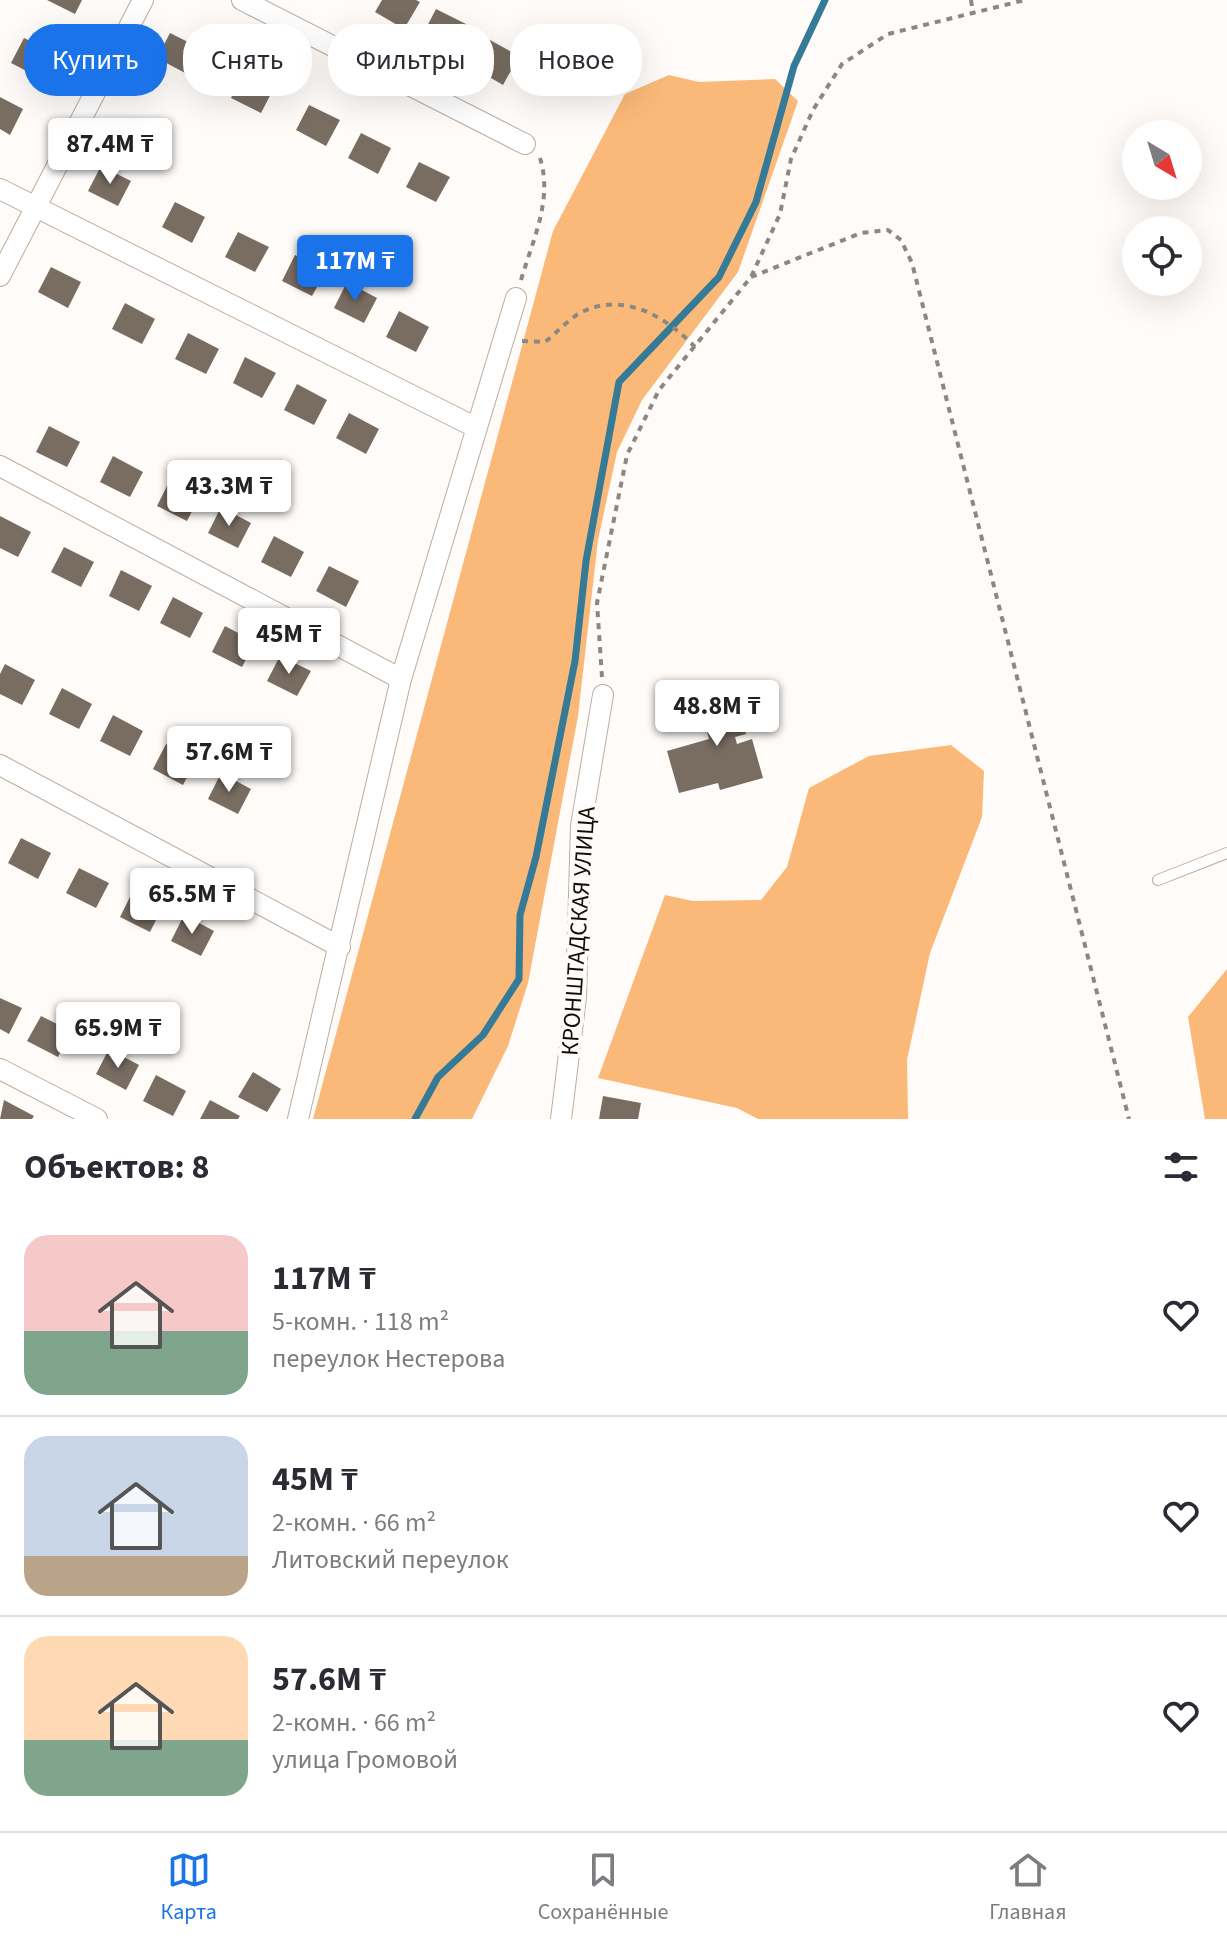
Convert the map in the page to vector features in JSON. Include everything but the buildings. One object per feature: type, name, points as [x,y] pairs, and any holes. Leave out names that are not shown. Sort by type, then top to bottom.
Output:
[{"type":"street","points":[[0,276],[143,0]]},
{"type":"street","points":[[242,0],[525,144]]},
{"type":"street","points":[[0,189],[477,428]]},
{"type":"street","points":[[298,1119],[401,679],[516,298]]},
{"type":"street","points":[[0,466],[401,679]]},
{"type":"street","name":"КРОНШТАДСКАЯ УЛИЦА","points":[[561,1119],[576,997],[581,826],[603,695]]},
{"type":"street","points":[[0,765],[340,947]]},
{"type":"street","points":[[0,1069],[97,1119]]},
{"type":"lane","points":[[1158,880],[1227,853]]},
{"type":"path","points":[[971,0],[973,13]]},
{"type":"path","points":[[603,695],[597,603],[627,455],[659,390],[751,277],[780,214],[791,159],[813,110],[842,64],[888,34],[1025,0]]},
{"type":"path","points":[[516,298],[546,201],[546,180],[540,158],[525,144]]},
{"type":"path","points":[[751,277],[861,233],[888,230],[901,240],[912,263],[1129,1119]]},
{"type":"path","points":[[504,340],[545,342],[584,311],[622,303],[668,321],[696,348]]},
{"type":"shaded area","points":[[669,75],[699,82],[775,79],[798,101],[738,272],[642,400],[617,452],[598,540],[578,716],[528,983],[508,1046],[472,1119],[313,1119],[553,231],[624,96],[642,96],[642,87]]},
{"type":"shaded area","points":[[951,745],[984,771],[982,817],[930,953],[907,1060],[908,1119],[758,1119],[737,1108],[598,1078],[665,895],[693,901],[761,900],[787,867],[809,788],[869,756]]},
{"type":"shaded area","points":[[1227,969],[1227,1119],[1205,1119],[1188,1017]]},
{"type":"waterway","points":[[415,1119],[438,1077],[483,1035],[519,979],[520,915],[536,857],[575,661],[586,561],[619,382],[719,277],[756,202],[794,66],[825,0]]}]
